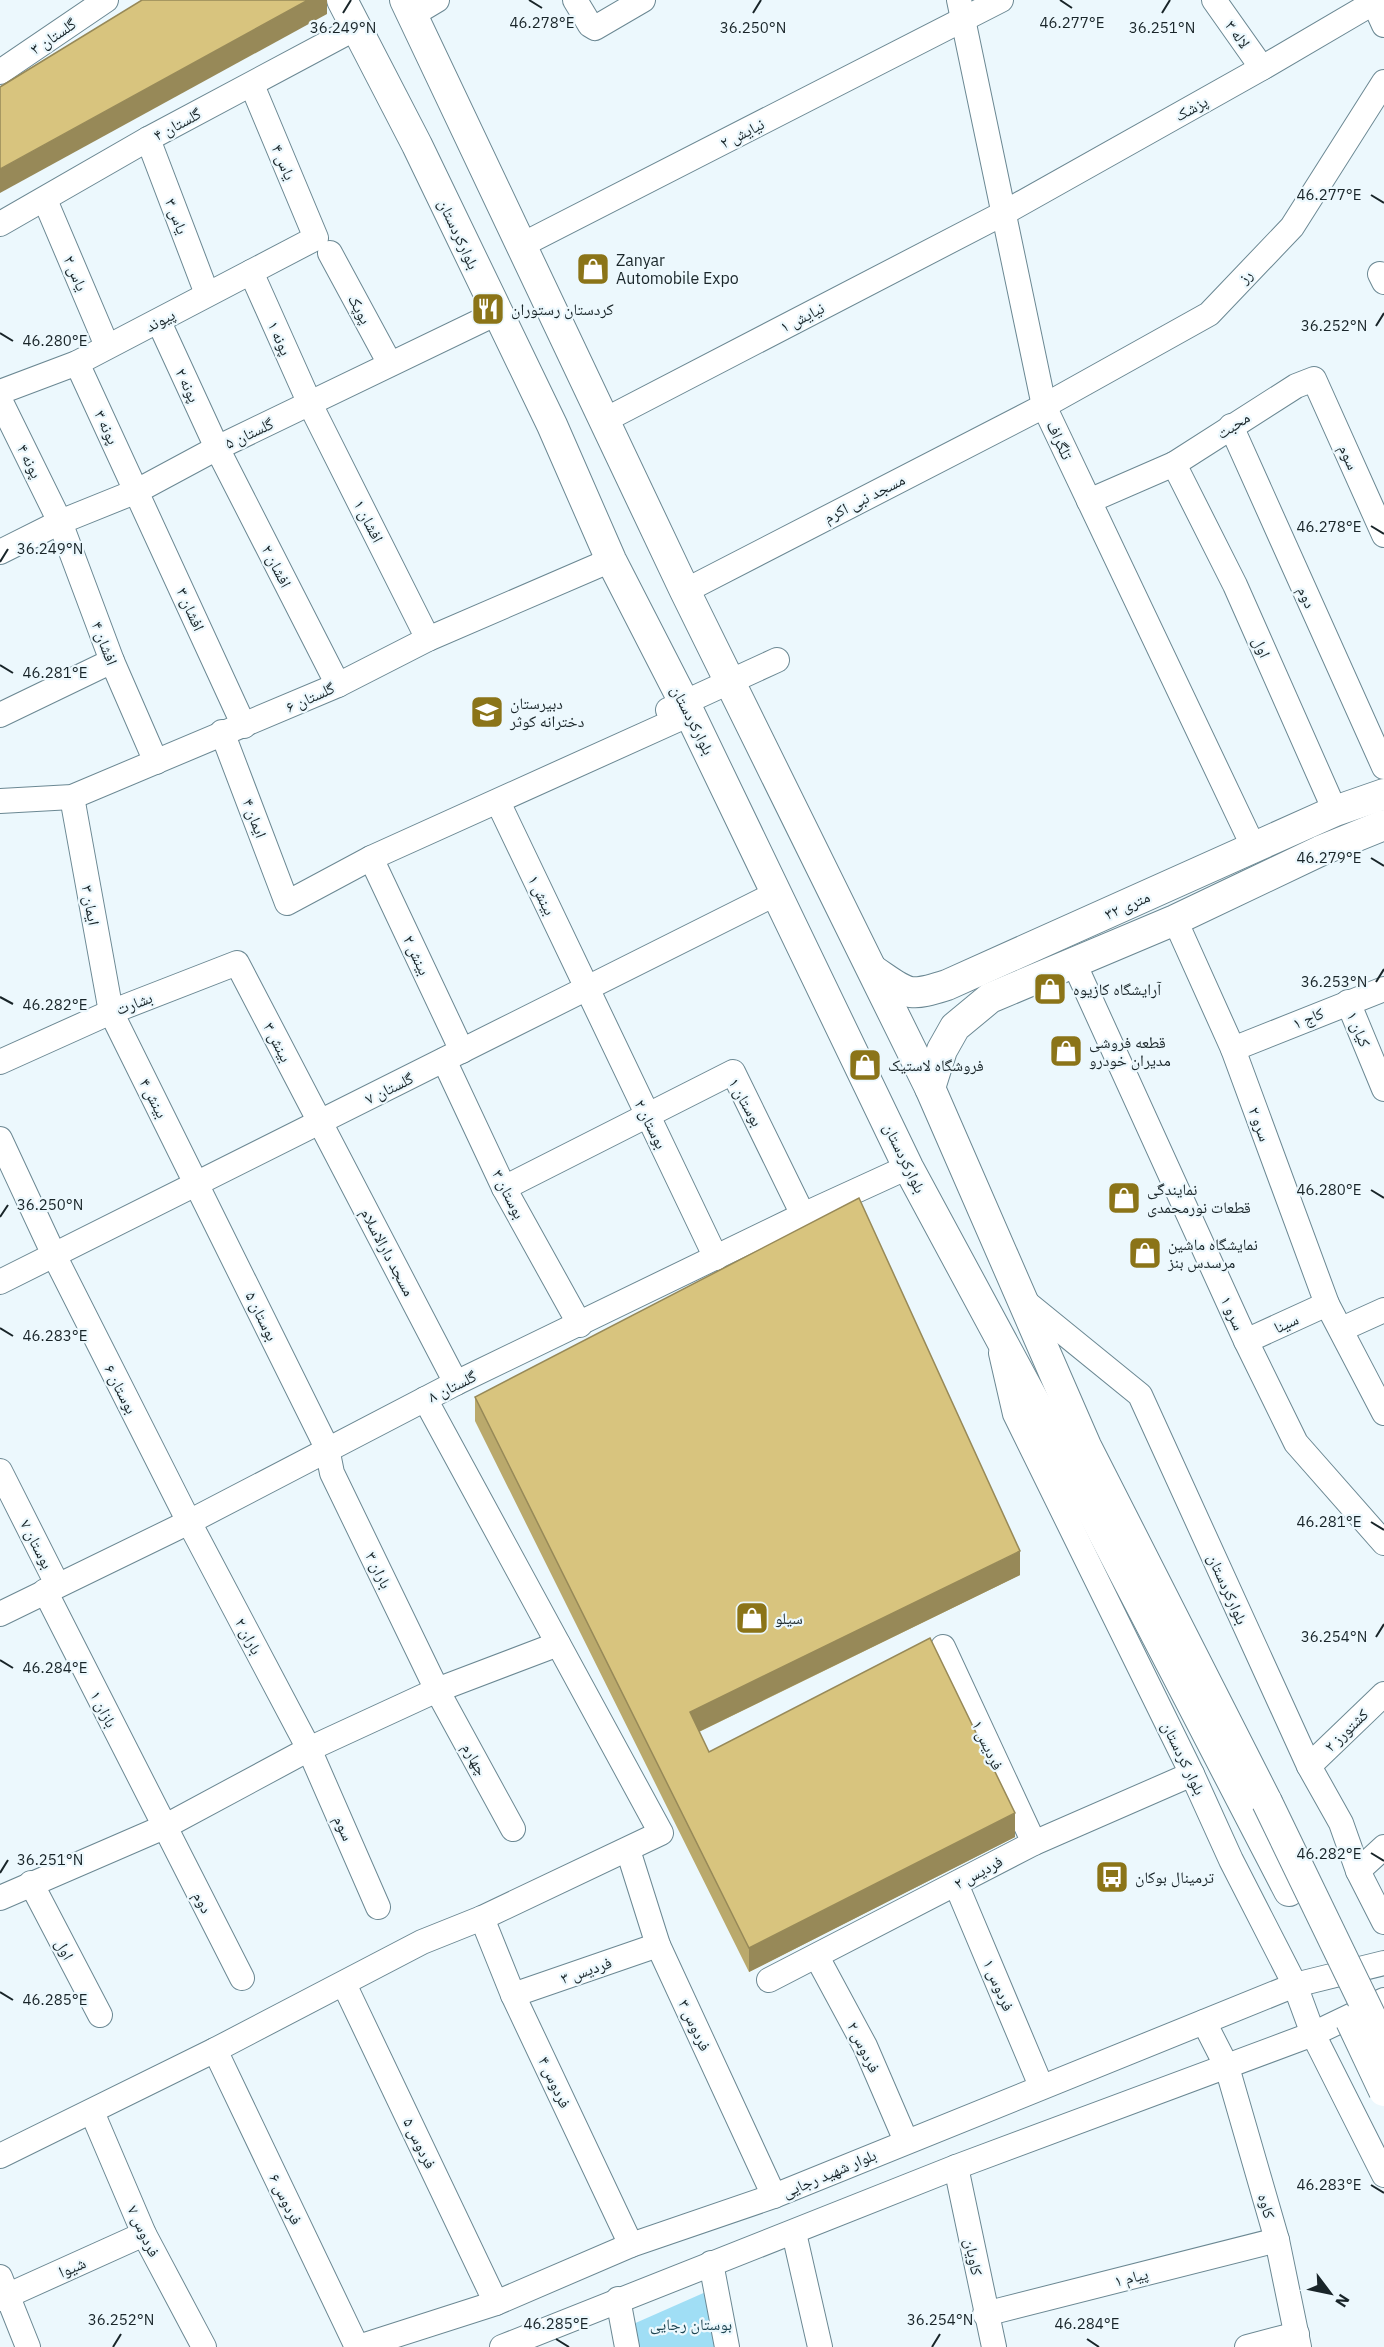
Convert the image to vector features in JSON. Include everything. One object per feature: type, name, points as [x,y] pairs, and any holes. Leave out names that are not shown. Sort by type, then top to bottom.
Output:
[{"type":"main road","name":"بلوارکردستان","points":[[342,0],[417,145],[552,425],[611,560],[687,708],[908,1167],[997,1336],[1053,1436],[1289,1891],[1384,2091]]},
{"type":"main road","name":"بلوارکردستان","points":[[409,8],[685,591],[930,1088],[1086,1446],[1267,1802],[1384,2044]]},
{"type":"main road","name":"۳۲ متری","points":[[873,970],[906,992],[918,994],[938,988],[1335,811],[1384,794]]},
{"type":"main road","name":"۳۲ متری","points":[[930,1088],[942,1050],[955,1027],[990,998],[1175,920],[1320,851],[1384,825]]},
{"type":"street","name":"گلستان ۳","points":[[0,72],[106,0]]},
{"type":"street","points":[[409,8],[437,0]]},
{"type":"street","points":[[575,0],[590,25],[595,28],[643,0]]},
{"type":"street","name":"نیایش ۲","points":[[520,246],[961,10],[1001,0]]},
{"type":"street","name":"لاله ۳","points":[[1215,0],[1262,69]]},
{"type":"street","name":"تلگراف","points":[[961,10],[1044,406],[1254,848]]},
{"type":"street","name":"پزشک","points":[[1002,214],[1262,69],[1379,10]]},
{"type":"street","name":"گلستان ۴","points":[[0,224],[148,139],[356,28]]},
{"type":"street","name":"رز","points":[[1044,406],[1209,314],[1292,227],[1384,82]]},
{"type":"street","name":"یاس ۴","points":[[252,85],[323,246]]},
{"type":"street","name":"یاس ۳","points":[[148,139],[207,294]]},
{"type":"street","name":"یاس ۲","points":[[45,200],[107,346]]},
{"type":"street","name":"نیایش ۱","points":[[603,421],[1002,214]]},
{"type":"street","name":"پیوند","points":[[0,392],[76,363],[159,322],[250,272],[323,246]]},
{"type":"street","name":"پوپک","points":[[323,246],[390,364]]},
{"type":"street","name":"پونه ۱","points":[[250,272],[310,404]]},
{"type":"street","name":"گلستان ۵","points":[[0,552],[60,522],[138,491],[217,448],[497,313]]},
{"type":"street","name":"پونه ۲","points":[[159,322],[217,448]]},
{"type":"street","name":"پونه ۳","points":[[76,363],[138,491]]},
{"type":"street","name":"محبت","points":[[1089,501],[1179,475],[1231,426],[1296,386],[1314,379]]},
{"type":"street","name":"سوم","points":[[1314,379],[1384,535]]},
{"type":"street","name":"پونه ۴","points":[[0,400],[60,522]]},
{"type":"street","name":"افشان ۱","points":[[310,404],[428,639]]},
{"type":"street","name":"مسجد نبی اکرم","points":[[685,591],[1044,406]]},
{"type":"street","name":"دوم","points":[[1231,426],[1384,767]]},
{"type":"street","name":"افشان ۲","points":[[217,448],[338,685]]},
{"type":"street","name":"اول","points":[[1179,475],[1235,585],[1335,811]]},
{"type":"street","name":"افشان ۳","points":[[138,491],[233,729]]},
{"type":"street","name":"افشان ۴","points":[[60,522],[112,661],[156,762]]},
{"type":"street","name":"گلستان ۶","points":[[0,801],[72,797],[338,685],[428,639],[611,560]]},
{"type":"street","points":[[372,858],[498,802],[687,708],[729,682],[777,660]]},
{"type":"street","points":[[0,715],[112,661]]},
{"type":"street","points":[[654,716],[687,708]]},
{"type":"street","name":"ایمان ۴","points":[[233,729],[287,903],[372,858]]},
{"type":"street","name":"ایمان ۳","points":[[72,797],[111,1012]]},
{"type":"street","name":"بینش ۱","points":[[498,802],[588,989]]},
{"type":"street","name":"بینش ۲","points":[[372,858],[453,1055]]},
{"type":"street","name":"گلستان ۷","points":[[0,1282],[777,893]]},
{"type":"street","name":"سرو ۲","points":[[1175,920],[1233,1048],[1327,1304],[1384,1413]]},
{"type":"street","name":"بشارت","points":[[0,1062],[111,1012],[237,963]]},
{"type":"street","name":"بینش ۳","points":[[237,963],[320,1122]]},
{"type":"street","name":"سرو ۱","points":[[1074,963],[1246,1341],[1296,1443],[1384,1543]]},
{"type":"street","name":"بوستان ۲","points":[[588,989],[716,1258]]},
{"type":"street","name":"کاج ۱","points":[[1233,1048],[1384,989]]},
{"type":"street","name":"کیان ۱","points":[[1348,1002],[1384,1089]]},
{"type":"street","name":"بینش ۴","points":[[111,1012],[197,1183]]},
{"type":"street","name":"بوستان ۳","points":[[453,1055],[504,1188],[580,1325]]},
{"type":"street","name":"بوستان ۱","points":[[646,1115],[733,1072],[803,1215]]},
{"type":"street","points":[[504,1188],[646,1115]]},
{"type":"street","name":"مسجد دارالاسلام","points":[[320,1122],[456,1383]]},
{"type":"street","name":"بوستان ۶","points":[[0,1139],[54,1255],[189,1522]]},
{"type":"street","name":"گلستان ۸","points":[[0,1614],[189,1522],[327,1448],[456,1383],[580,1325],[803,1215],[908,1167]]},
{"type":"street","name":"بوستان ۵","points":[[197,1183],[327,1448]]},
{"type":"street","name":"بلوارکردستان","points":[[1020,1298],[1140,1395],[1309,1767],[1341,1823],[1358,1870],[1384,1922]]},
{"type":"street","name":"سینا","points":[[1246,1341],[1327,1304]]},
{"type":"street","points":[[1342,1329],[1384,1310]]},
{"type":"street","name":"بلوار کردستان","points":[[997,1336],[1015,1414],[1192,1774],[1231,1860],[1295,1985],[1313,2034],[1384,2175]]},
{"type":"street","points":[[0,2156],[215,2050],[422,1942],[482,1918],[662,1833],[425,1399]]},
{"type":"street","name":"باران ۳","points":[[327,1448],[332,1473],[437,1690]]},
{"type":"street","name":"بوستان ۷","points":[[0,1471],[51,1588]]},
{"type":"street","name":"باران ۲","points":[[189,1522],[309,1749]]},
{"type":"street","name":"بازان ۱","points":[[51,1588],[164,1827]]},
{"type":"street","points":[[0,1898],[164,1827],[309,1749],[437,1690],[558,1644]]},
{"type":"street","name":"فردیس ۱","points":[[943,1647],[1034,1843]]},
{"type":"street","name":"چهارم","points":[[437,1690],[513,1829]]},
{"type":"street","name":"کشتورز ۲","points":[[1309,1767],[1384,1694]]},
{"type":"street","name":"سوم","points":[[309,1749],[378,1907]]},
{"type":"street","name":"فردیس ۲","points":[[769,1980],[1034,1843],[1192,1774]]},
{"type":"street","name":"دوم","points":[[164,1827],[242,1978]]},
{"type":"street","points":[[1358,1870],[1384,1847]]},
{"type":"street","name":"فردوس ۳","points":[[627,1850],[658,1945],[774,2196]]},
{"type":"street","name":"اول","points":[[31,1883],[100,2015]]},
{"type":"street","name":"فردوس ۱","points":[[956,1884],[1041,2086]]},
{"type":"street","name":"فردوس ۴","points":[[482,1918],[513,1995],[631,2245]]},
{"type":"street","name":"فردیس ۳","points":[[513,1995],[658,1945]]},
{"type":"street","name":"فردوس ۲","points":[[817,1957],[865,2046],[906,2141]]},
{"type":"street","name":"بلوار شهید رجایی","points":[[358,2347],[496,2302],[631,2245],[774,2196],[1295,1985],[1384,1963]]},
{"type":"street","name":"فردوس ۵","points":[[344,1984],[496,2302]]},
{"type":"street","points":[[507,2346],[618,2299],[794,2233],[956,2167],[1313,2034],[1384,2000]]},
{"type":"street","name":"کاوه","points":[[1204,2022],[1227,2067],[1277,2240],[1298,2341]]},
{"type":"street","name":"فردوس ۶","points":[[215,2050],[358,2347]]},
{"type":"street","name":"فردوس ۷","points":[[92,2112],[144,2234],[204,2347]]},
{"type":"street","name":"کاویان","points":[[956,2167],[985,2314],[994,2347]]},
{"type":"street","points":[[794,2233],[820,2347]]},
{"type":"street","name":"شیوا","points":[[2,2290],[144,2234]]},
{"type":"street","name":"پیام ۱","points":[[985,2314],[1277,2240]]},
{"type":"street","points":[[711,2263],[727,2347]]},
{"type":"street","points":[[2,2290],[28,2347]]},
{"type":"street","points":[[618,2299],[627,2347]]},
{"type":"street","points":[[1247,2347],[1298,2341]]},
{"type":"green space","name":"بوستان رجایی","points":[[708,2291],[719,2347],[636,2347],[631,2325]]},
{"type":"building","points":[[142,0],[308,0],[0,169],[0,87]]},
{"type":"building","name":"سیلو","points":[[859,1198],[1020,1551],[690,1712],[709,1752],[930,1638],[1015,1813],[749,1948],[475,1397]]},
{"type":"place","name":"Zanyar Automobile Expo","points":[[593,269]]},
{"type":"place","name":"کردستان رستوران","points":[[488,309]]},
{"type":"place","name":"دبیرستان دخترانه کوثر","points":[[487,712]]},
{"type":"place","name":"آرایشگاه کازیوه","points":[[1050,989]]},
{"type":"place","name":"قطعه فروشی مدیران خودرو","points":[[1066,1051]]},
{"type":"place","name":"فروشگاه لاستیک","points":[[865,1065]]},
{"type":"place","name":"نمایندگی قطعات نورمحمدی","points":[[1124,1198]]},
{"type":"place","name":"نمایشگاه ماشین مرسدس بنز","points":[[1145,1253]]},
{"type":"place","name":"سیلو","points":[[752,1618]]},
{"type":"place","name":"ترمینال بوکان","points":[[1112,1877]]}]
